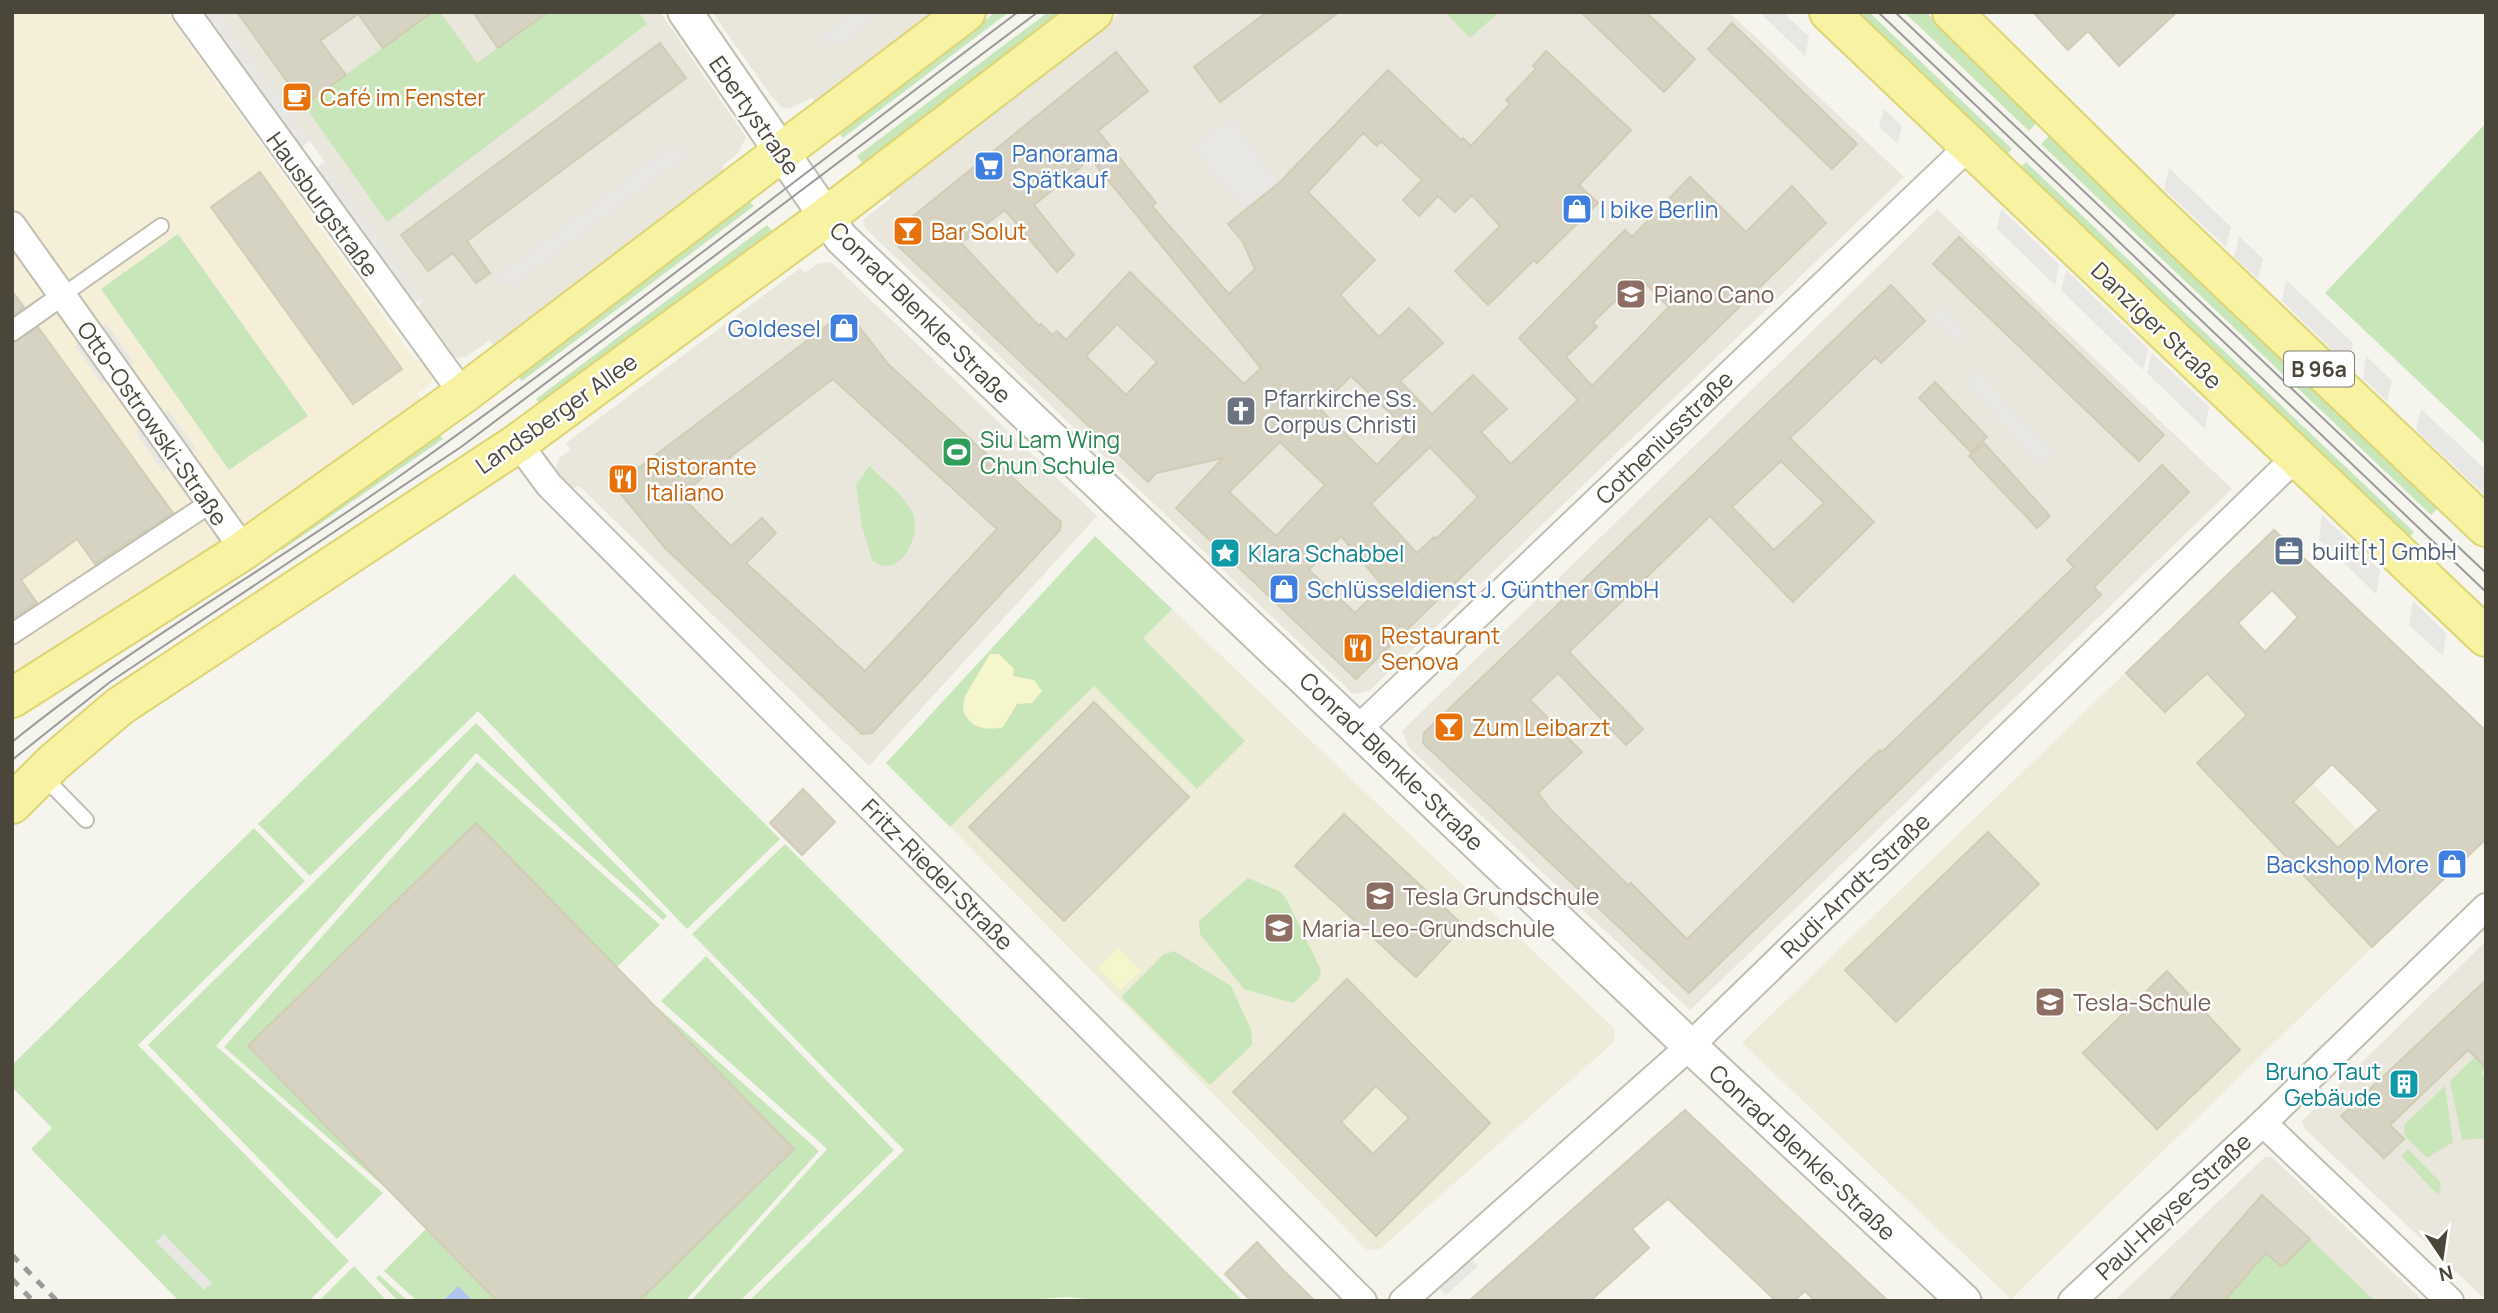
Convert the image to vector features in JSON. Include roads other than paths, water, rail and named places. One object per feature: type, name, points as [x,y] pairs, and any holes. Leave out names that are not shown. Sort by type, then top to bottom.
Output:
[{"type":"main road","points":[[12,698],[244,551],[463,394],[966,12]]},
{"type":"main road","name":"Landsberger Allee","points":[[12,804],[120,706],[518,443],[826,217],[1093,12]]},
{"type":"main road","name":"Danziger Straße","points":[[1829,12],[2486,637]]},
{"type":"main road","name":"B 96a","points":[[1952,12],[2153,211],[2486,527]]},
{"type":"street","name":"Hausburgstraße","points":[[186,12],[463,394]]},
{"type":"street","name":"Ebertystraße","points":[[685,12],[826,217]]},
{"type":"street","name":"Cotheniusstraße","points":[[1359,728],[1969,146]]},
{"type":"street","name":"Conrad-Blenkle-Straße","points":[[826,217],[841,238],[927,322],[1359,728],[1690,1046],[1964,1301]]},
{"type":"street","name":"Otto-Ostrowski-Straße","points":[[12,225],[244,551]]},
{"type":"street","points":[[12,331],[63,295]]},
{"type":"street","name":"Fritz-Riedel-Straße","points":[[518,443],[549,485],[1363,1301]]},
{"type":"street","name":"Rudi-Arndt-Straße","points":[[1403,1301],[1690,1046],[2296,457]]},
{"type":"street","points":[[12,634],[210,503]]},
{"type":"street","name":"Paul-Heyse-Straße","points":[[2072,1301],[2263,1123],[2486,907]]},
{"type":"street","points":[[2263,1123],[2450,1301]]},
{"type":"lane","points":[[63,295],[161,226]]},
{"type":"lane","points":[[42,775],[86,820]]},
{"type":"water","points":[[458,1286],[473,1301],[443,1301]]},
{"type":"tram line","points":[[12,742],[156,637],[355,507],[482,417],[1018,12]]},
{"type":"tram line","points":[[12,760],[110,682],[461,447],[1038,12]]},
{"type":"tram line","points":[[1878,12],[2486,592]]},
{"type":"tram line","points":[[1895,12],[2486,573]]},
{"type":"railway","points":[[12,1255],[57,1301]]},
{"type":"railway","points":[[12,1279],[33,1301]]},
{"type":"place","name":"Café im Fenster","points":[[297,97]]},
{"type":"place","name":"Panorama Spätkauf","points":[[989,166]]},
{"type":"place","name":"I bike Berlin","points":[[1577,209]]},
{"type":"place","name":"Bar Solut","points":[[908,231]]},
{"type":"place","name":"Piano Cano","points":[[1631,294]]},
{"type":"place","name":"Goldesel","points":[[844,328]]},
{"type":"place","name":"Pfarrkirche Ss. Corpus Christi","points":[[1241,411]]},
{"type":"place","name":"Siu Lam Wing Chun Schule","points":[[957,452]]},
{"type":"place","name":"Ristorante Italiano","points":[[623,479]]},
{"type":"place","name":"built[t] GmbH","points":[[2289,551]]},
{"type":"place","name":"Klara Schabbel","points":[[1225,553]]},
{"type":"place","name":"Schlüsseldienst J. Günther GmbH","points":[[1284,589]]},
{"type":"place","name":"Restaurant Senova","points":[[1358,648]]},
{"type":"place","name":"Zum Leibarzt","points":[[1449,727]]},
{"type":"place","name":"Backshop More","points":[[2452,864]]},
{"type":"place","name":"Tesla Grundschule","points":[[1380,896]]},
{"type":"place","name":"Maria-Leo-Grundschule","points":[[1279,928]]},
{"type":"place","name":"Tesla-Schule","points":[[2050,1002]]},
{"type":"place","name":"Bruno Taut Gebäude","points":[[2404,1084]]}]
